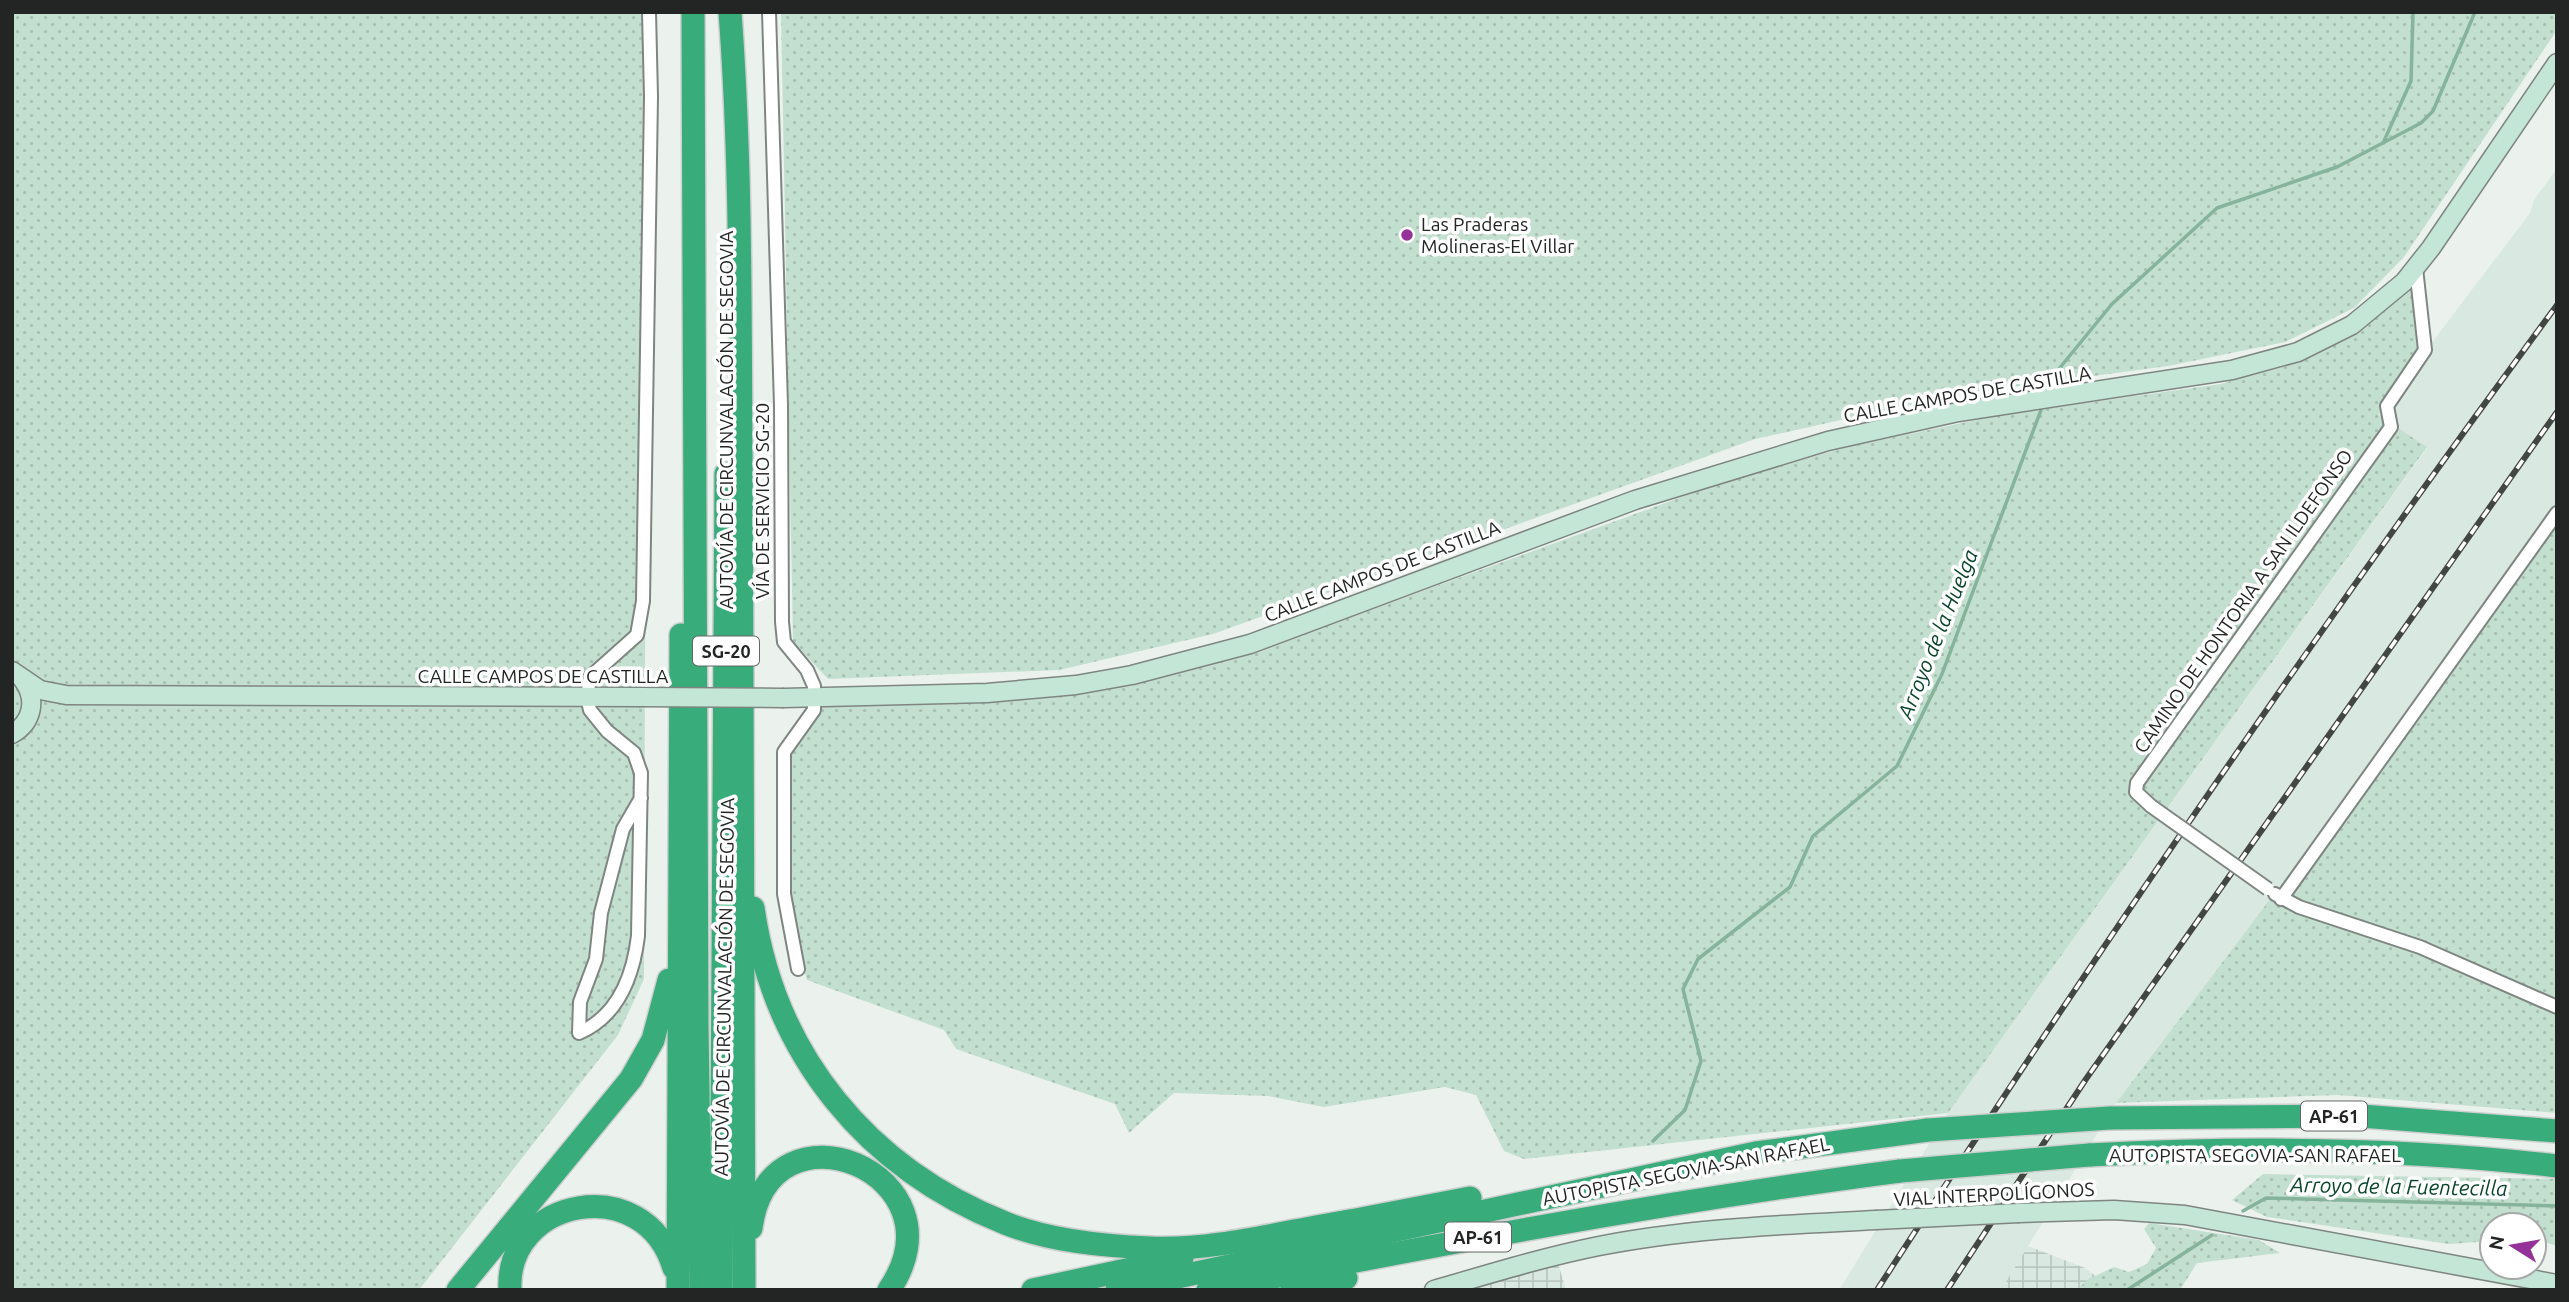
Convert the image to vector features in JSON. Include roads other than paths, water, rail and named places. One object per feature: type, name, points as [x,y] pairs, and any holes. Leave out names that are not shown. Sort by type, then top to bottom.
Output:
[{"type":"highway","name":"AUTOVÍA DE CIRCUNVALACIÓN DE SEGOVIA","points":[[693,12],[701,1290]]},
{"type":"highway","name":"AUTOVÍA DE CIRCUNVALACIÓN DE SEGOVIA","points":[[721,1290],[729,12]]},
{"type":"highway","points":[[729,12],[738,207],[744,727],[744,1290]]},
{"type":"highway","points":[[677,1290],[680,655],[693,216]]},
{"type":"highway","points":[[744,727],[750,887],[768,975],[806,1061],[836,1103],[900,1165],[937,1191],[1007,1224],[1094,1244],[1153,1249],[1190,1247],[1350,1221],[1611,1172],[1756,1153]]},
{"type":"highway","points":[[458,1290],[625,1088],[653,1040],[669,979],[680,865]]},
{"type":"highway","name":"AUTOPISTA SEGOVIA-SAN RAFAEL","points":[[1117,1290],[1756,1153],[1928,1130],[2110,1118],[2361,1116],[2557,1131]]},
{"type":"highway","name":"AUTOPISTA SEGOVIA-SAN RAFAEL","points":[[1208,1290],[1564,1221],[1750,1191],[1900,1171],[2155,1152],[2361,1153],[2557,1166]]},
{"type":"highway","points":[[744,1290],[752,1221],[761,1195],[786,1168],[804,1160],[829,1156],[866,1166],[883,1180],[899,1203],[905,1224],[906,1248],[899,1273],[889,1290]]},
{"type":"highway","points":[[478,1290],[498,1252],[559,1169]]},
{"type":"highway","points":[[1292,1290],[1583,1230],[1750,1191]]},
{"type":"highway","points":[[510,1290],[519,1251],[538,1226],[563,1212],[592,1206],[628,1212],[656,1233],[671,1259],[677,1290]]},
{"type":"highway","points":[[1033,1290],[1350,1221]]},
{"type":"main road","name":"CALLE CAMPOS DE CASTILLA","points":[[18,676],[44,692],[66,695],[784,698],[987,693],[1076,685],[1194,660],[1305,624],[1634,500],[1816,444],[1958,412],[2206,374],[2288,355],[2326,341],[2363,318],[2393,293],[2416,268],[2557,63]]},
{"type":"main road","name":"CALLE CAMPOS DE CASTILLA","points":[[18,676],[31,695],[30,713]]},
{"type":"main road","name":"CALLE CAMPOS DE CASTILLA","points":[[12,734],[22,727],[30,713],[46,702],[66,695]]},
{"type":"main road","name":"VIAL INTERPOLÍGONOS","points":[[1434,1290],[1532,1262],[1630,1241],[1732,1228],[2115,1210],[2185,1214],[2557,1284]]},
{"type":"street","points":[[641,798],[623,829],[601,913],[596,959],[580,1002],[579,1033],[606,1016],[629,979],[635,959],[641,798],[641,773],[634,754],[607,732],[590,710],[587,697],[590,677],[637,635],[643,601],[651,97],[649,12]]},
{"type":"street","name":"VÍA DE SERVICIO SG-20","points":[[769,12],[781,391],[782,622],[784,642],[807,670],[814,685],[814,697]]},
{"type":"street","name":"CAMINO DE HONTORIA A SAN ILDEFONSO","points":[[2416,268],[2425,350],[2388,406],[2391,426],[2137,783],[2136,792],[2151,806],[2281,898],[2420,947],[2557,1007]]},
{"type":"street","points":[[2281,898],[2557,513]]},
{"type":"street","points":[[798,969],[784,894],[784,752],[814,710],[814,697]]},
{"type":"waterway","points":[[2384,141],[2411,81],[2413,12]]},
{"type":"waterway","name":"Arroyo de la Huelga","points":[[2049,381],[2112,304],[2217,208],[2337,167],[2421,123],[2433,111],[2475,12]]},
{"type":"waterway","name":"Arroyo de la Huelga","points":[[1653,1141],[1685,1110],[1701,1061],[1683,989],[1698,959],[1790,887],[1813,836],[1897,766],[1942,674],[2041,410]]},
{"type":"waterway","name":"Arroyo de la Fuentecilla","points":[[2243,1211],[2266,1198],[2557,1206]]},
{"type":"waterway","name":"Arroyo de la Fuentecilla","points":[[2127,1290],[2212,1235]]},
{"type":"railway","points":[[1877,1290],[2041,1040],[2210,792],[2381,547],[2557,305]]},
{"type":"railway","points":[[1947,1290],[2086,1079],[2557,412]]},
{"type":"place","name":"Las Praderas Molineras-El Villar","points":[[1407,235]]}]
